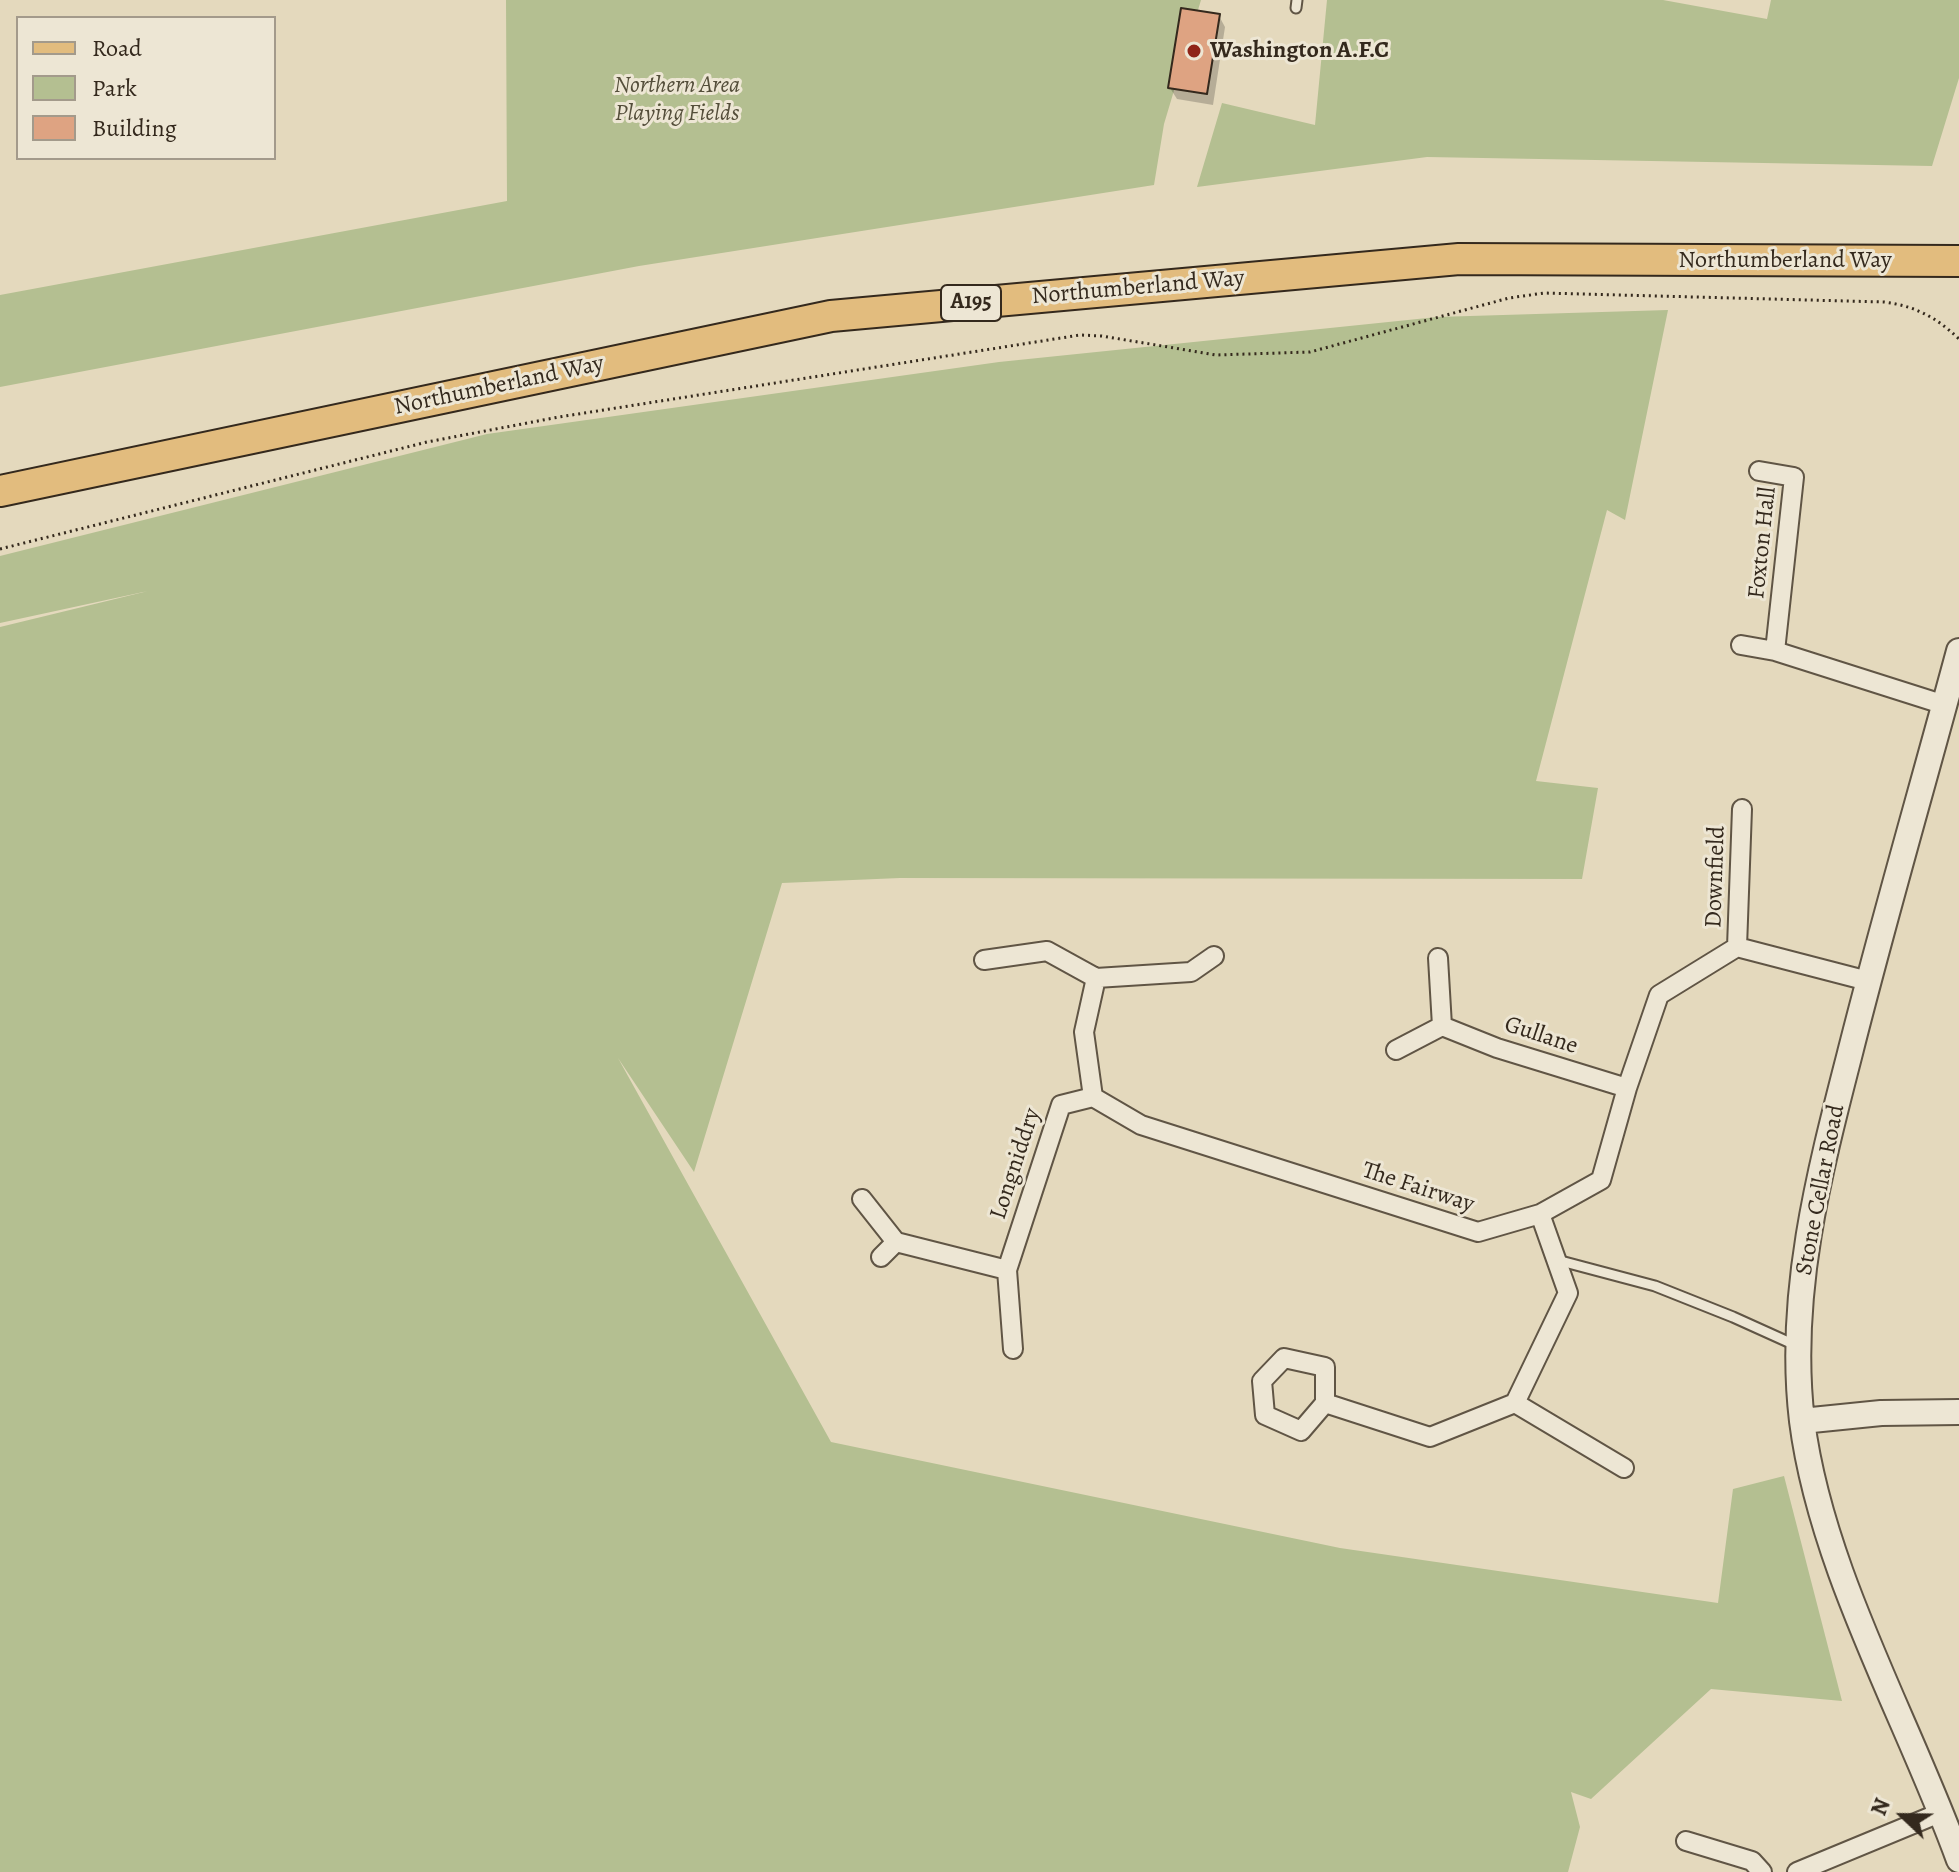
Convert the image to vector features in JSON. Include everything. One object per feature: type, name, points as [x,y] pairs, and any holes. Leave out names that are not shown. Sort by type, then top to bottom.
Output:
[{"type":"main road","name":"Northumberland Way","points":[[0,491],[831,316],[1459,259],[1959,261]]},
{"type":"street","name":"Foxton Hall","points":[[1759,471],[1794,477],[1775,651]]},
{"type":"street","points":[[1741,645],[1775,651],[1945,705]]},
{"type":"street","name":"Stone Cellar Road","points":[[1959,651],[1868,981],[1819,1174],[1804,1257],[1798,1346],[1802,1421],[1822,1513],[1847,1587],[1942,1812],[1959,1860]]},
{"type":"street","name":"Downfield","points":[[1737,947],[1742,809]]},
{"type":"street","points":[[1737,947],[1868,981]]},
{"type":"street","name":"The Fairway","points":[[1093,1097],[1141,1125],[1478,1232],[1540,1214],[1601,1180],[1627,1088],[1659,995],[1737,947]]},
{"type":"street","points":[[984,960],[1047,951],[1096,978],[1191,972],[1214,956]]},
{"type":"street","points":[[1396,1050],[1442,1026],[1438,958]]},
{"type":"street","points":[[1093,1097],[1084,1032],[1096,978]]},
{"type":"street","name":"Gullane","points":[[1442,1026],[1497,1048],[1627,1088]]},
{"type":"street","name":"Longniddry","points":[[1013,1349],[1007,1270],[1061,1105],[1093,1097]]},
{"type":"street","points":[[862,1199],[896,1242],[1007,1270]]},
{"type":"street","points":[[1325,1403],[1430,1437],[1515,1403],[1568,1293],[1540,1214]]},
{"type":"street","points":[[881,1257],[896,1242]]},
{"type":"street","points":[[1515,1403],[1624,1468]]},
{"type":"street","points":[[1802,1421],[1881,1413],[1959,1412]]},
{"type":"street","points":[[1797,1872],[1840,1864],[1942,1812]]},
{"type":"street","points":[[1686,1841],[1752,1861],[1762,1872]]},
{"type":"lane","points":[[1555,1259],[1655,1286],[1798,1346]]},
{"type":"path","points":[[0,549],[427,442],[559,417],[1080,335],[1216,355],[1310,352],[1509,298],[1544,293],[1884,302],[1912,306],[1931,316],[1959,339]]},
{"type":"green space","name":"Northern Area Playing Fields","points":[[506,0],[1201,0],[1164,124],[1154,185],[639,266],[0,387],[0,295],[507,201]]},
{"type":"green space","points":[[1327,0],[1663,0],[1767,19],[1771,0],[1959,0],[1959,78],[1932,166],[1427,157],[1197,187],[1222,103],[1315,125]]},
{"type":"green space","points":[[1668,310],[1625,520],[1607,510],[1536,781],[1598,788],[1582,879],[900,878],[782,883],[694,1172],[618,1058],[831,1442],[1340,1548],[1718,1603],[1733,1489],[1784,1476],[1842,1701],[1711,1689],[1591,1799],[1571,1792],[1580,1827],[1568,1872],[0,1872],[0,627],[148,591],[0,623],[0,556],[487,434],[999,362],[1437,317]]},
{"type":"building","name":"Washington A.F.C","points":[[1181,8],[1220,14],[1207,94],[1168,88]]},
{"type":"place","name":"Washington A.F.C","points":[[1194,51]]}]
